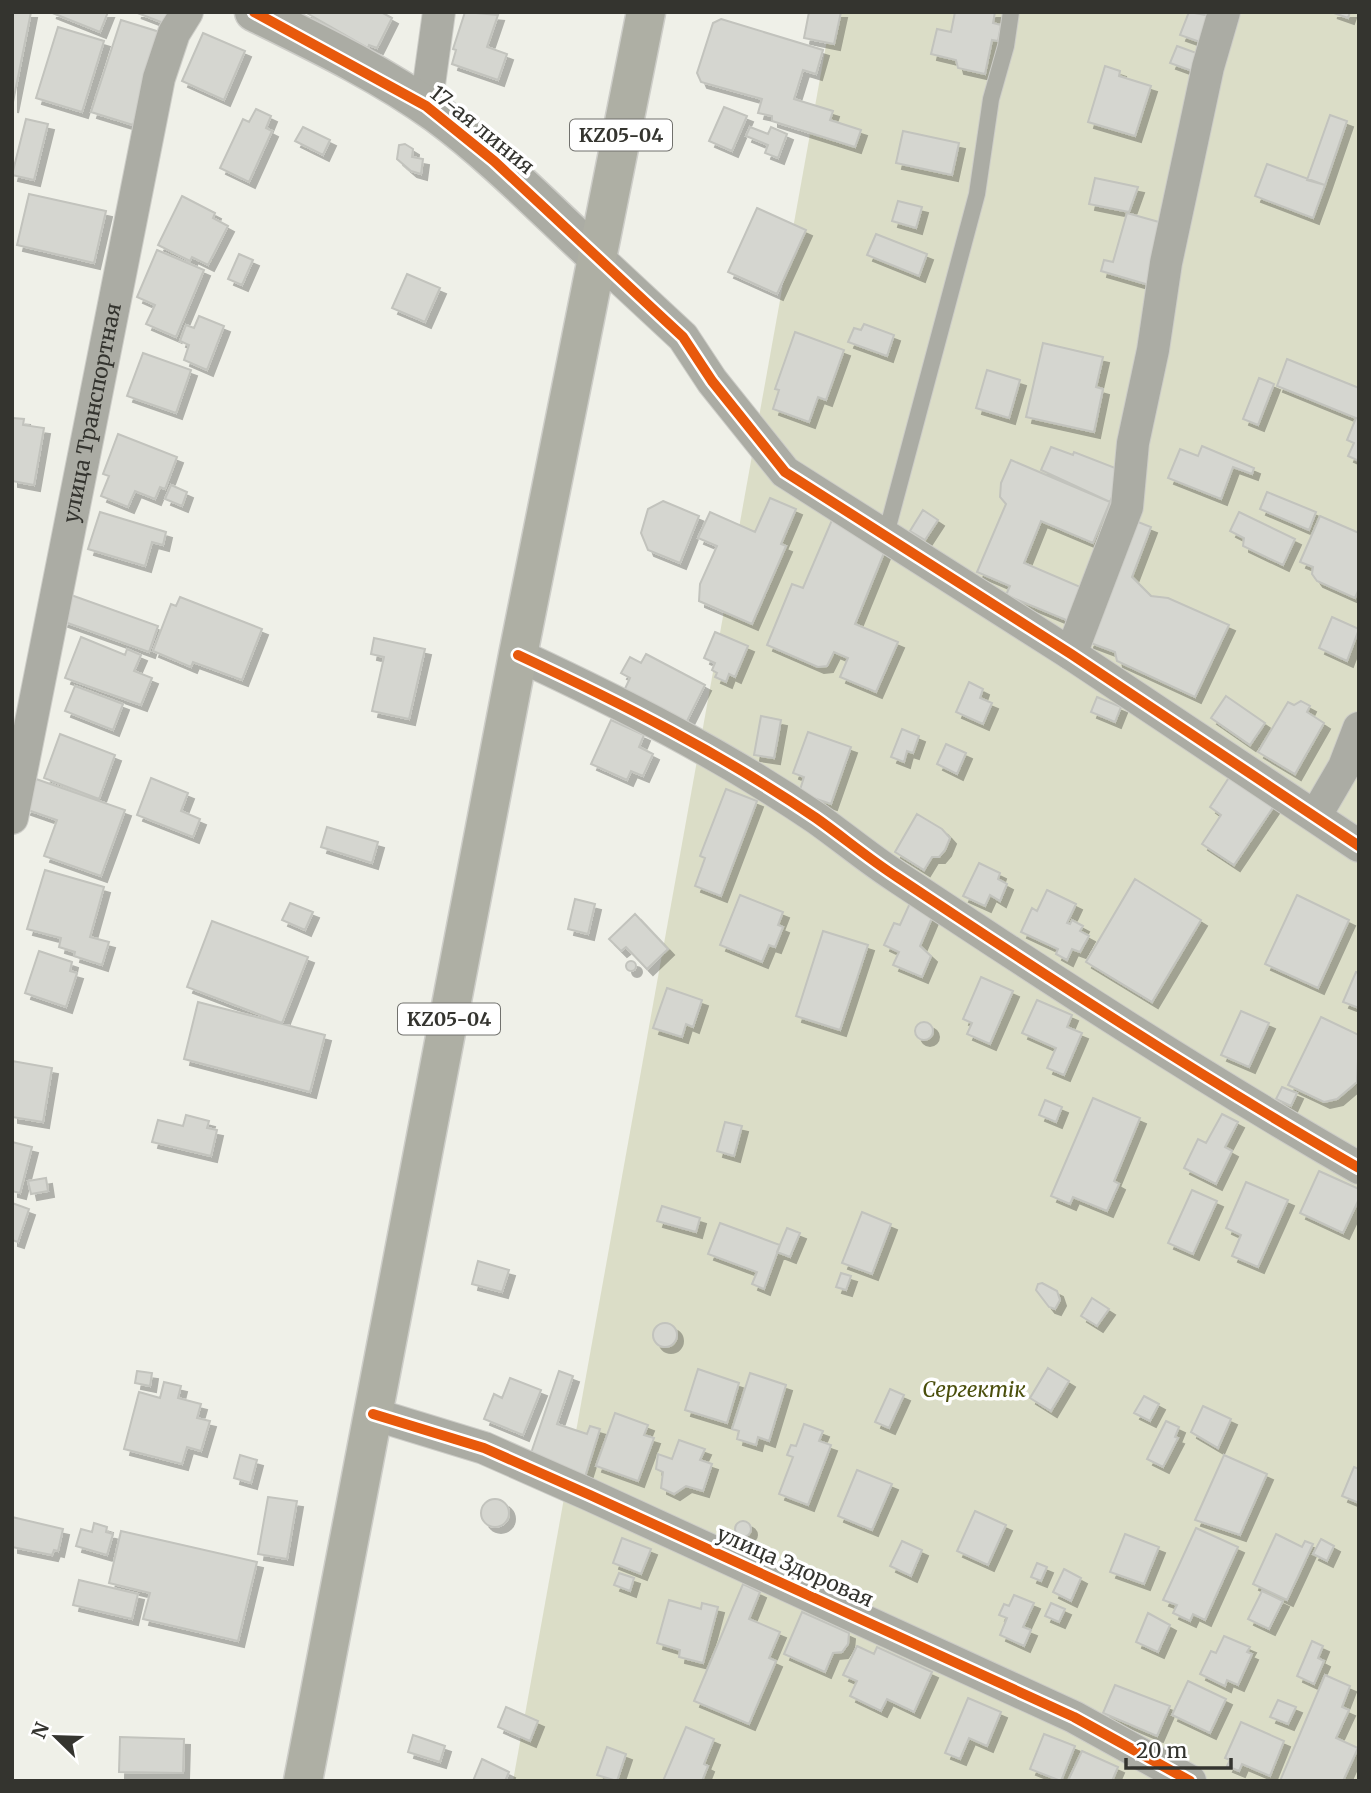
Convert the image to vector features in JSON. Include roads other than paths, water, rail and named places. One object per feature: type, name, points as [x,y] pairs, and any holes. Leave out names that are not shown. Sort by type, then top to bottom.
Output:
[{"type":"main road","name":"KZ05-04","points":[[303,1781],[519,655],[646,12]]},
{"type":"street","name":"улица Транспортная","points":[[12,818],[159,78],[174,33],[187,12]]},
{"type":"street","name":"17-ая линия","points":[[254,12],[426,106],[494,161],[597,257]]},
{"type":"street","points":[[426,106],[439,12]]},
{"type":"street","points":[[1071,654],[1127,507],[1133,443],[1153,350],[1166,263],[1208,67],[1224,12]]},
{"type":"street","points":[[597,257],[683,337],[712,381],[785,472],[1071,654],[1359,846]]},
{"type":"street","points":[[519,655],[632,708],[740,770],[815,818],[894,876],[1093,1002],[1148,1043],[1359,1168]]},
{"type":"street","points":[[1316,815],[1343,767],[1359,728]]},
{"type":"street","name":"улица Здоровая","points":[[373,1414],[484,1448],[590,1495],[1074,1717],[1190,1781]]},
{"type":"lane","points":[[885,538],[977,194],[991,99],[1006,46],[1011,12]]},
{"type":"park label","name":"Сергектік","points":[[974,1390]]}]
